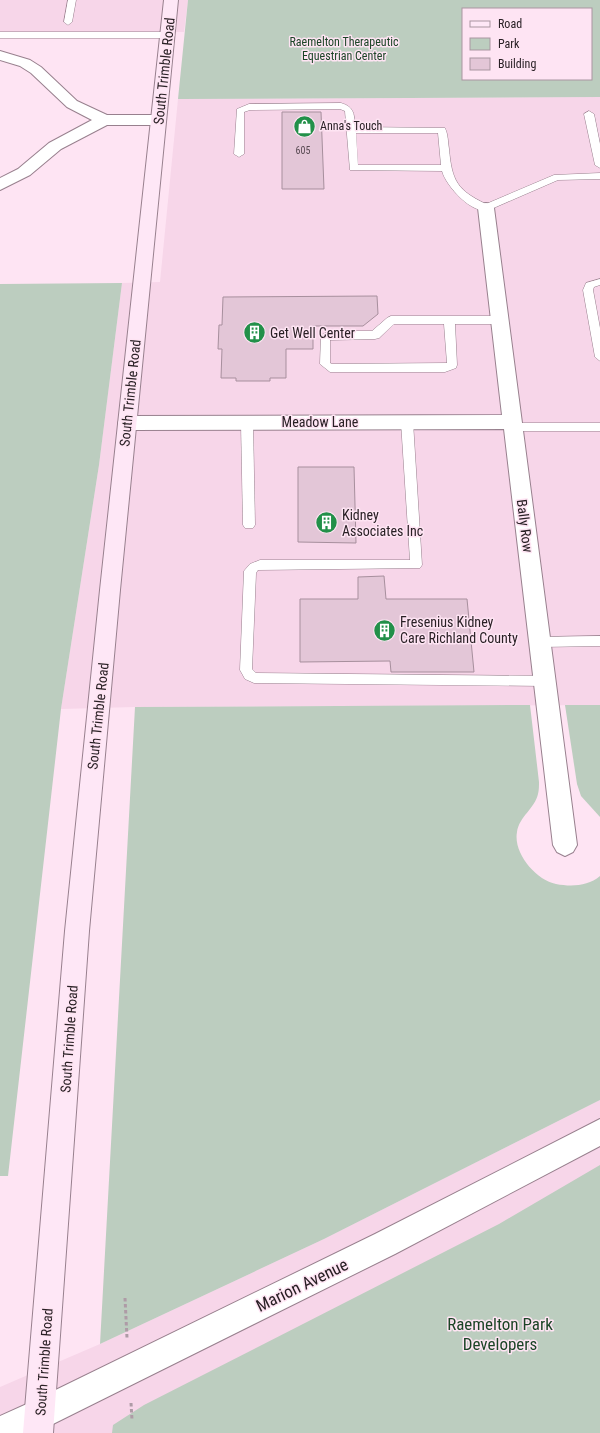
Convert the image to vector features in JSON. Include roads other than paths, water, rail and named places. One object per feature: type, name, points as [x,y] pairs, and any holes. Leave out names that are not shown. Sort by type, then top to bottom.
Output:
[{"type":"main road","name":"South Trimble Road","points":[[39,1424],[77,931],[127,423],[158,120],[172,0]]},
{"type":"street","points":[[0,55],[25,64],[41,75],[72,104],[104,120],[158,120]]},
{"type":"street","points":[[0,185],[24,172],[55,146],[104,120]]},
{"type":"street","name":"Bally Row","points":[[486,208],[565,845]]},
{"type":"street","name":"Meadow Lane","points":[[127,423],[407,422],[513,424]]},
{"type":"street","name":"Marion Avenue","points":[[0,1431],[39,1424],[600,1132]]},
{"type":"lane","points":[[68,22],[72,0]]},
{"type":"lane","points":[[0,35],[168,35]]},
{"type":"lane","points":[[239,154],[240,111],[249,107],[341,106],[347,108],[349,111],[353,168],[446,168]]},
{"type":"lane","points":[[589,114],[600,165]]},
{"type":"lane","points":[[351,130],[442,130],[446,168],[451,185],[460,194],[486,208],[552,179],[568,176],[600,176]]},
{"type":"lane","points":[[600,282],[590,285],[588,290],[600,357]]},
{"type":"lane","points":[[449,320],[453,360],[452,365],[445,368],[330,368],[326,364],[325,338],[330,335],[375,335],[391,320],[449,320],[500,320]]},
{"type":"lane","points":[[407,422],[416,565],[260,565],[254,567],[250,571],[246,670],[249,675],[254,678],[545,681]]},
{"type":"lane","points":[[247,423],[249,458],[248,525]]},
{"type":"lane","points":[[513,424],[600,427]]},
{"type":"lane","points":[[540,642],[600,640]]},
{"type":"place","name":"Anna's Touch","points":[[305,126]]},
{"type":"place","name":"Get Well Center","points":[[254,333]]},
{"type":"place","name":"Kidney Associates Inc","points":[[326,523]]},
{"type":"place","name":"Fresenius Kidney Care Richland County","points":[[385,630]]},
{"type":"park label","name":"Raemelton Therapeutic Equestrian Center","points":[[344,49]]},
{"type":"park label","name":"Raemelton Park Developers","points":[[500,1334]]}]
